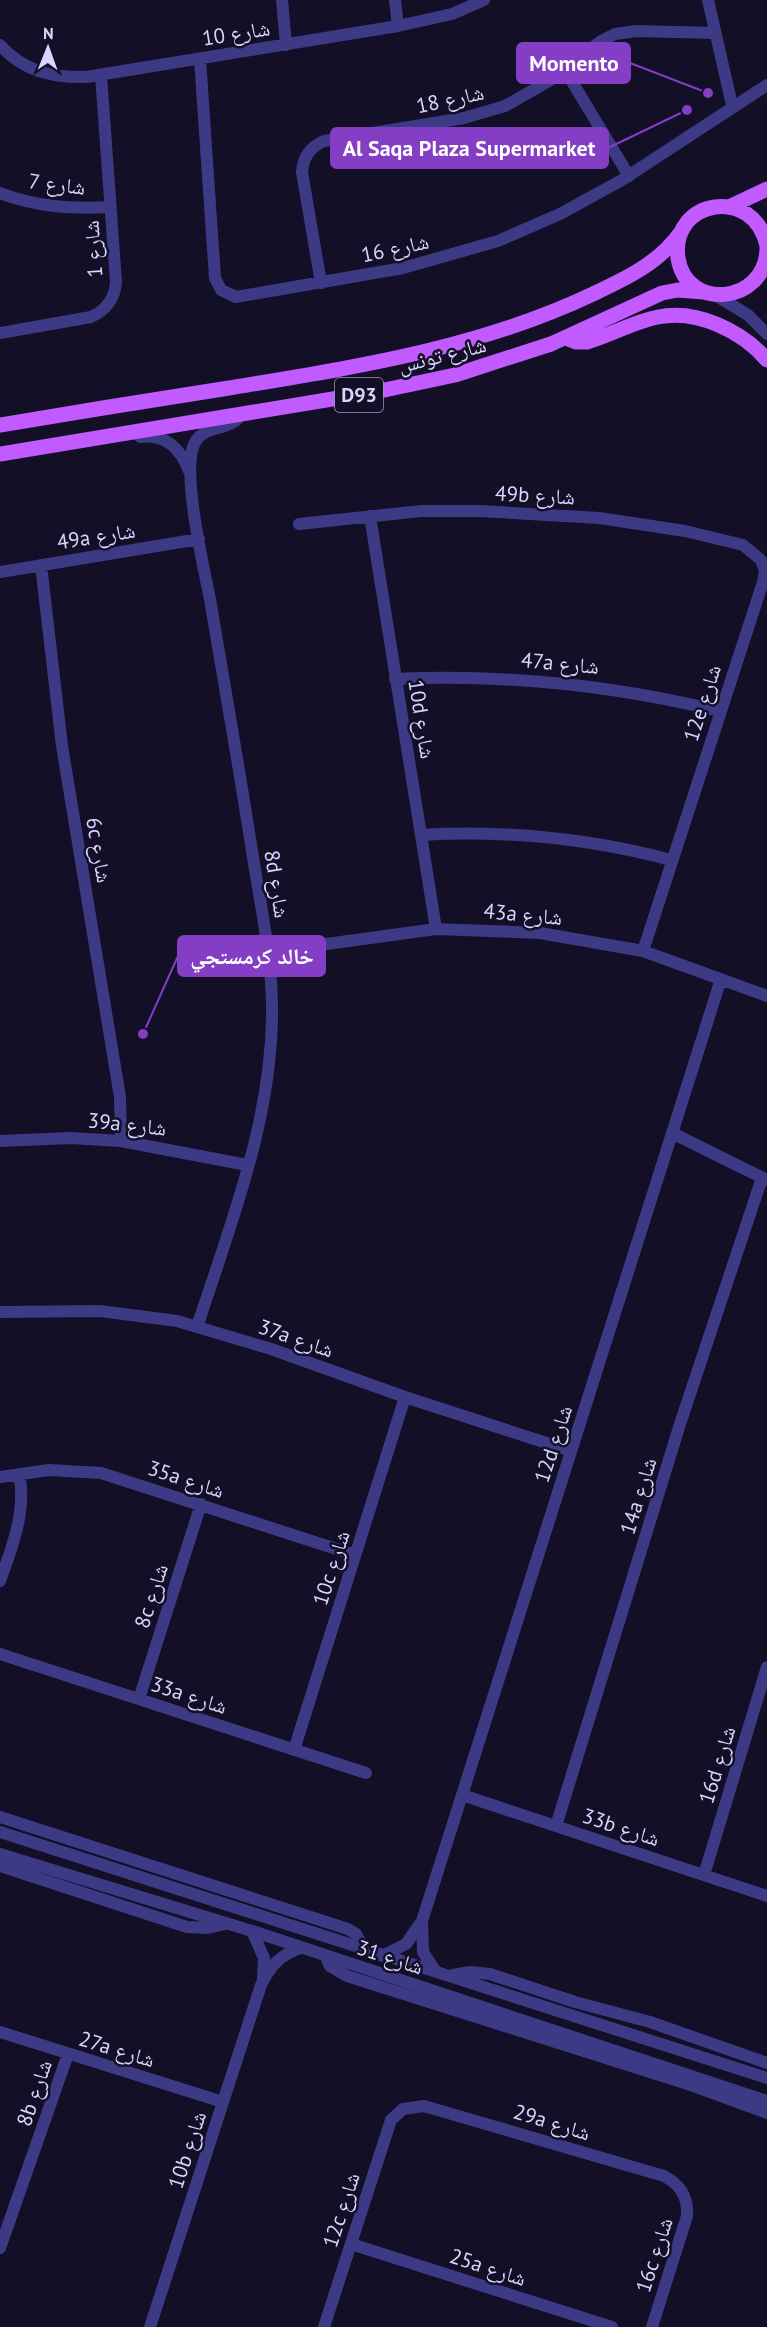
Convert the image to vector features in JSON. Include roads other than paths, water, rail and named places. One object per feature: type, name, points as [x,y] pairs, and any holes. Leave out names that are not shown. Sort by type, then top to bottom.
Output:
[{"type":"main road","points":[[730,206],[767,189]]},
{"type":"main road","points":[[716,206],[730,206],[752,216],[765,236],[766,272],[748,287],[726,295],[709,293],[692,284],[683,273],[678,260],[677,246],[681,232],[689,220],[701,211],[716,206]]},
{"type":"main road","name":"شارع تونس","points":[[0,425],[350,368],[459,345],[523,324],[617,283],[652,262],[681,232]]},
{"type":"main road","name":"شارع تونس","points":[[0,454],[437,379],[519,357],[566,338],[662,293],[678,290],[709,293]]},
{"type":"main road","points":[[566,338],[576,342],[586,342],[650,319],[682,316],[735,332],[750,342],[767,360]]},
{"type":"street","points":[[282,0],[286,45]]},
{"type":"street","points":[[395,0],[398,26]]},
{"type":"street","name":"شارع 10","points":[[0,45],[16,60],[43,73],[66,78],[101,75],[398,26],[452,14],[484,0]]},
{"type":"street","points":[[708,0],[732,105]]},
{"type":"street","name":"شارع 18","points":[[321,283],[302,172],[306,157],[313,147],[324,141],[484,113],[519,99],[565,70],[601,41],[622,32],[715,33]]},
{"type":"street","name":"شارع 16","points":[[200,59],[215,278],[218,286],[230,296],[241,297],[403,268],[471,250],[560,214],[629,176],[732,105],[767,85]]},
{"type":"street","points":[[565,70],[629,176]]},
{"type":"street","name":"شارع 1","points":[[0,333],[91,317],[108,304],[116,282],[101,75]]},
{"type":"street","name":"شارع 7","points":[[0,193],[48,206],[110,207]]},
{"type":"street","points":[[709,293],[748,315],[767,333]]},
{"type":"street","name":"8d شارع","points":[[197,1327],[261,1114],[270,1056],[272,1003],[268,952],[199,539],[191,477],[191,455],[199,436],[213,428],[234,423],[242,413]]},
{"type":"street","name":"8d شارع","points":[[107,435],[125,440],[147,436],[163,438],[180,453],[191,477]]},
{"type":"street","name":"49b شارع","points":[[298,524],[421,511],[479,511],[599,518],[685,531],[737,544],[749,548],[761,560]]},
{"type":"street","name":"10d شارع","points":[[370,516],[435,929]]},
{"type":"street","name":"49a شارع","points":[[0,572],[199,539]]},
{"type":"street","name":"12e شارع","points":[[643,951],[719,711],[763,582],[765,571],[761,560]]},
{"type":"street","name":"6c شارع","points":[[41,565],[62,746],[120,1097],[121,1141]]},
{"type":"street","name":"47a شارع","points":[[395,680],[478,677],[556,681],[665,698],[719,711]]},
{"type":"street","points":[[421,835],[467,832],[560,837],[621,847],[671,860]]},
{"type":"street","name":"43a شارع","points":[[268,952],[435,929],[540,933],[643,951],[767,996]]},
{"type":"street","name":"12d شارع","points":[[382,1956],[406,1944],[422,1921],[721,979]]},
{"type":"street","points":[[672,1133],[765,1179]]},
{"type":"street","name":"39a شارع","points":[[0,1141],[62,1138],[121,1141],[247,1165]]},
{"type":"street","name":"14a شارع","points":[[556,1826],[680,1424],[765,1179]]},
{"type":"street","name":"37a شارع","points":[[0,1312],[100,1311],[143,1315],[197,1327],[271,1349],[405,1397],[571,1451]]},
{"type":"street","name":"10c شارع","points":[[294,1750],[405,1397]]},
{"type":"street","name":"35a شارع","points":[[0,1478],[57,1470],[102,1473],[355,1556]]},
{"type":"street","points":[[0,1581],[21,1507],[22,1488],[19,1474]]},
{"type":"street","name":"8c شارع","points":[[139,1699],[201,1504]]},
{"type":"street","name":"33a شارع","points":[[0,1654],[366,1773]]},
{"type":"street","name":"16d شارع","points":[[704,1875],[767,1667]]},
{"type":"street","name":"33b شارع","points":[[462,1795],[767,1896]]},
{"type":"street","points":[[0,1817],[348,1929],[356,1934],[365,1951]]},
{"type":"street","name":"شارع 31","points":[[0,1832],[365,1951],[450,1975],[767,2078]]},
{"type":"street","name":"شارع 31","points":[[0,1854],[252,1932],[767,2101]]},
{"type":"street","points":[[0,1866],[187,1927],[208,1928],[226,1924]]},
{"type":"street","name":"12d شارع","points":[[422,1921],[423,1952],[436,1972]]},
{"type":"street","name":"10b شارع","points":[[252,1932],[264,1958],[261,1985]]},
{"type":"street","name":"10b شارع","points":[[150,2327],[261,1985],[274,1962],[285,1953],[300,1948]]},
{"type":"street","points":[[325,1956],[330,1966],[347,1976],[694,2086],[767,2113]]},
{"type":"street","points":[[450,1975],[470,1972],[490,1974],[575,2002],[650,2022],[767,2063]]},
{"type":"street","name":"27a شارع","points":[[0,2032],[223,2102]]},
{"type":"street","name":"8b شارع","points":[[0,2248],[68,2054]]},
{"type":"street","name":"29a شارع","points":[[403,2109],[414,2106],[435,2108],[632,2166],[672,2180],[684,2193]]},
{"type":"street","name":"12c شارع","points":[[324,2327],[388,2128],[396,2114],[403,2109]]},
{"type":"street","name":"16c شارع","points":[[651,2327],[687,2216],[688,2204],[684,2193]]},
{"type":"street","name":"25a شارع","points":[[351,2244],[612,2327]]},
{"type":"place","name":"Momento","points":[[708,93]]},
{"type":"place","name":"Al Saqa Plaza Supermarket","points":[[687,110]]},
{"type":"place","name":"خالد كرمستجي","points":[[143,1034]]}]
